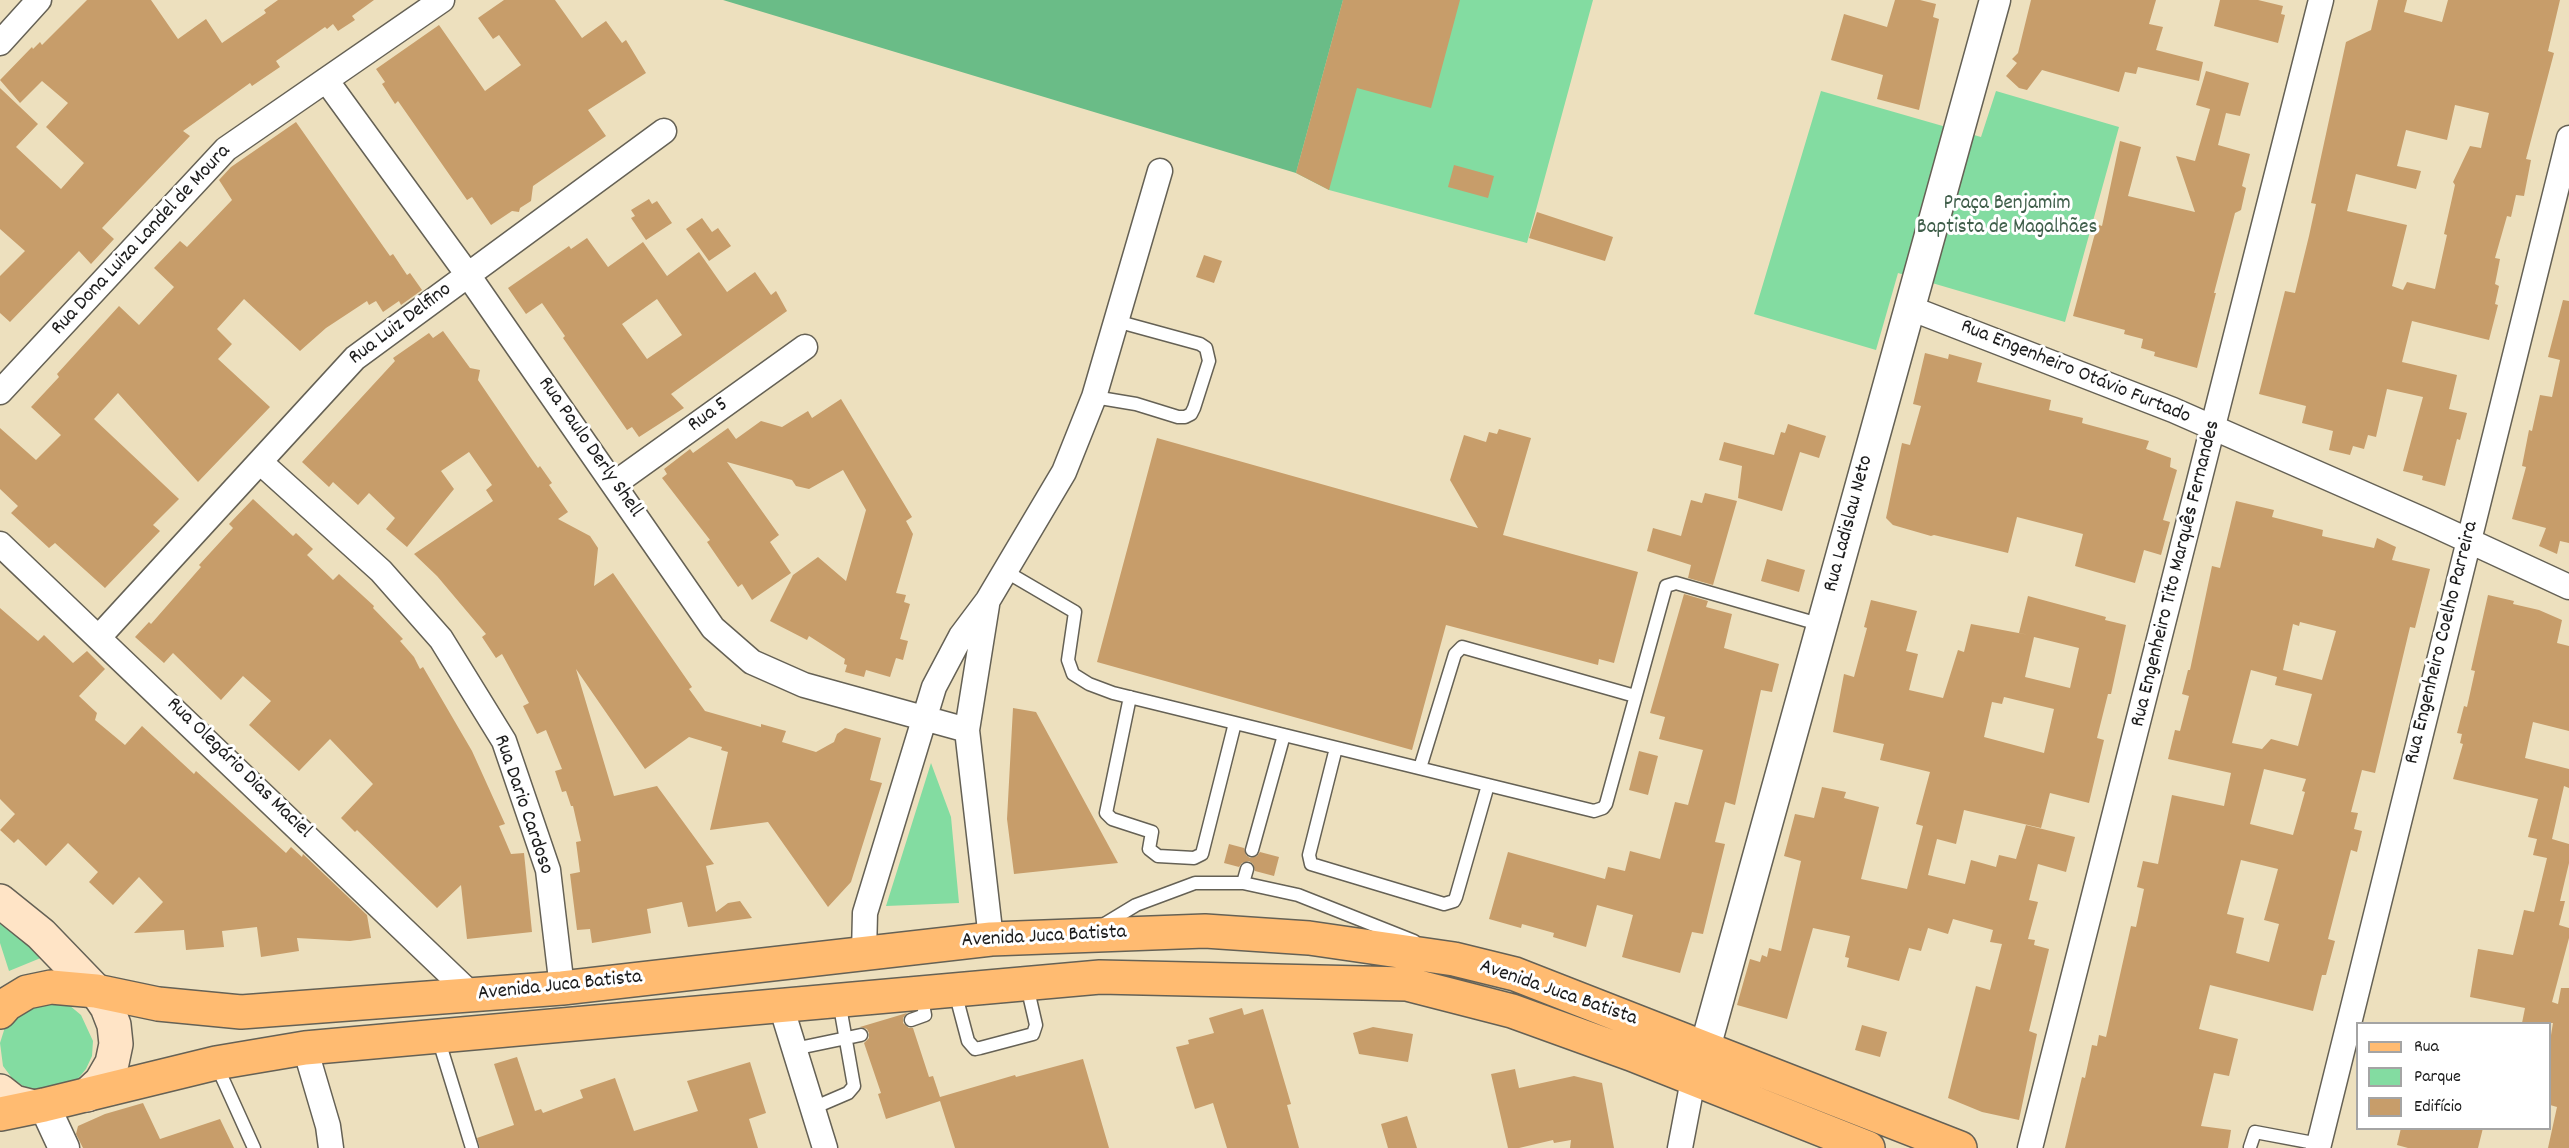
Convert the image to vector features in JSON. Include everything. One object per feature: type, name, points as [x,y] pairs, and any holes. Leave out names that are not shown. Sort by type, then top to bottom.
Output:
[{"type":"main road","points":[[0,901],[41,934],[96,991],[107,1007],[114,1025],[116,1044],[112,1064],[101,1082],[87,1095]]},
{"type":"main road","name":"Avenida Juca Batista","points":[[0,1012],[7,1004],[27,992],[51,987],[96,991],[158,1004],[241,1012],[562,988],[991,939],[1205,931],[1309,938],[1454,959],[1515,974],[1960,1148]]},
{"type":"main road","name":"Avenida Juca Batista","points":[[39,1106],[216,1063],[305,1048],[839,1000],[916,1007],[955,990],[1100,977],[1407,984],[1512,1011],[1631,1054],[1868,1148]]},
{"type":"main road","points":[[0,1091],[14,1102],[39,1106]]},
{"type":"main road","points":[[0,1114],[39,1106]]},
{"type":"street","points":[[0,43],[39,0]]},
{"type":"street","name":"Rua Dona Luiza Landel de Moura","points":[[0,392],[226,149],[442,0]]},
{"type":"street","name":"Rua Ladislau Neto","points":[[1705,1048],[1995,0]]},
{"type":"street","name":"Rua Engenheiro Tito Marquês Fernandes","points":[[2030,1148],[2321,0]]},
{"type":"street","name":"Rua Paulo Derly Shell","points":[[326,80],[468,274],[713,628],[752,662],[804,685],[967,730]]},
{"type":"street","name":"Rua Luiz Delfino","points":[[99,637],[355,358],[664,131]]},
{"type":"street","name":"Rua Engenheiro Coelho Parreira","points":[[2318,1146],[2569,138]]},
{"type":"street","points":[[864,953],[865,913],[934,687],[961,636],[988,600],[1064,472],[1094,397],[1160,171]]},
{"type":"street","name":"Rua Engenheiro Otávio Furtado","points":[[1910,308],[2173,410],[2469,540],[2569,587]]},
{"type":"street","name":"Rua 5","points":[[614,484],[805,347]]},
{"type":"street","name":"Rua Dario Cardoso","points":[[260,462],[381,572],[441,639],[504,741],[548,870],[562,988]]},
{"type":"street","name":"Rua Olegário Dias Maciel","points":[[0,544],[473,996]]},
{"type":"street","points":[[988,600],[967,730],[991,939]]},
{"type":"street","points":[[781,1006],[825,1148]]},
{"type":"street","points":[[305,1048],[330,1137],[344,1148]]},
{"type":"street","points":[[1680,1148],[1693,1080]]},
{"type":"street","points":[[39,1106],[64,1148]]},
{"type":"lane","points":[[1094,397],[1136,404],[1185,417],[1191,414],[1194,408],[1209,361],[1206,348],[1200,344],[1116,321]]},
{"type":"lane","points":[[1005,571],[1075,612],[1068,660],[1073,674],[1089,684],[1130,697],[1594,811],[1603,808],[1663,590],[1671,583],[1822,625]]},
{"type":"lane","points":[[1420,768],[1455,654],[1462,647],[1635,696]]},
{"type":"lane","points":[[1130,697],[1106,813],[1112,819],[1152,832],[1149,849],[1158,856],[1194,858],[1204,850],[1234,723]]},
{"type":"lane","points":[[1252,850],[1284,735]]},
{"type":"lane","points":[[1336,748],[1309,855],[1311,864],[1444,904],[1454,901],[1456,897],[1488,785]]},
{"type":"lane","points":[[1243,883],[1247,869]]},
{"type":"lane","points":[[1086,935],[1136,905],[1196,883],[1243,883],[1298,895],[1382,927],[1454,959]]},
{"type":"lane","points":[[955,990],[968,1041],[975,1048],[980,1048],[1033,1034],[1036,1025],[1027,984]]},
{"type":"lane","points":[[813,1108],[848,1093],[854,1086],[839,1000]]},
{"type":"lane","points":[[794,1049],[861,1035]]},
{"type":"lane","points":[[437,1037],[472,1148]]},
{"type":"lane","points":[[216,1063],[254,1148]]},
{"type":"lane","points":[[2250,1147],[2255,1132],[2318,1146]]},
{"type":"green space","points":[[723,0],[1343,0],[1296,173]]},
{"type":"green space","points":[[1343,0],[1593,0],[1527,243],[1329,190],[1296,173]]},
{"type":"green space","name":"Praça Benjamim Baptista de Magalhães","points":[[1821,91],[1981,137],[1996,91],[2119,127],[2065,322],[1898,273],[1876,350],[1754,314]]},
{"type":"green space","points":[[931,763],[951,817],[959,903],[886,906]]},
{"type":"green space","points":[[0,909],[48,955],[9,971],[0,943]]},
{"type":"green space","points":[[41,1001],[69,1005],[81,1015],[93,1041],[92,1056],[86,1069],[77,1080],[65,1087],[37,1091],[23,1086],[12,1078],[3,1066],[0,1043],[6,1024]]},
{"type":"building","points":[[87,0],[151,0],[178,39],[206,19],[222,43],[266,13],[264,10],[278,0],[374,0],[352,16],[355,20],[338,31],[333,24],[327,29],[325,27],[276,61],[280,67],[252,86],[250,83],[183,131],[190,136],[102,228],[114,239],[91,264],[79,251],[10,322],[0,313],[0,276],[25,251],[0,229],[0,88],[38,124],[16,147],[61,189],[84,163],[46,127],[68,103],[42,81],[20,103],[0,80],[32,47],[33,49],[40,42],[42,45]]},
{"type":"building","points":[[504,0],[555,0],[582,38],[606,21],[622,43],[626,40],[646,73],[588,110],[606,136],[533,186],[531,201],[520,208],[519,212],[512,211],[491,225],[472,197],[467,200],[398,101],[395,104],[382,84],[385,82],[376,69],[439,25],[485,91],[521,65],[499,35],[493,39],[478,18]]},
{"type":"building","points":[[1343,0],[1460,0],[1431,108],[1357,88],[1329,190],[1296,173]]},
{"type":"building","points":[[1895,0],[1920,0],[1936,4],[1933,17],[1939,19],[1919,110],[1877,99],[1883,75],[1831,60],[1844,14],[1887,27]]},
{"type":"building","points":[[2031,0],[2156,0],[2149,24],[2163,27],[2156,50],[2203,62],[2199,81],[2138,67],[2136,74],[2125,72],[2119,92],[2042,70],[2027,90],[2019,88],[2006,76],[2017,63],[2012,59],[2018,53]]},
{"type":"building","points":[[2220,0],[2258,0],[2283,6],[2281,14],[2285,15],[2278,43],[2214,26]]},
{"type":"building","points":[[2378,0],[2407,0],[2404,12],[2442,22],[2448,0],[2560,0],[2548,51],[2554,53],[2526,159],[2531,160],[2524,196],[2516,195],[2511,217],[2507,216],[2495,258],[2500,259],[2495,284],[2499,286],[2495,304],[2498,305],[2489,340],[2412,321],[2402,362],[2457,375],[2449,409],[2467,413],[2460,440],[2457,439],[2445,486],[2422,480],[2423,476],[2403,471],[2423,397],[2387,389],[2376,437],[2368,435],[2364,449],[2353,446],[2350,455],[2329,450],[2333,431],[2302,423],[2306,406],[2259,394],[2285,291],[2295,293],[2316,204],[2311,203],[2346,42],[2371,30]],"holes":[[[2455,105],[2489,113],[2481,148],[2470,146],[2453,182],[2455,185],[2444,234],[2447,235],[2435,289],[2407,282],[2403,290],[2392,286],[2407,225],[2347,211],[2356,174],[2416,189],[2421,171],[2397,166],[2406,130],[2447,140]]]},
{"type":"building","points":[[2206,71],[2249,83],[2240,116],[2226,113],[2218,145],[2250,154],[2242,186],[2246,188],[2241,210],[2235,213],[2197,368],[2154,356],[2155,352],[2141,348],[2143,339],[2124,334],[2125,330],[2073,316],[2094,237],[2099,225],[2102,226],[2120,141],[2141,147],[2128,196],[2195,212],[2176,156],[2195,161],[2210,109],[2196,105]]},
{"type":"building","points":[[296,122],[390,256],[393,254],[407,275],[410,273],[422,290],[401,305],[399,301],[383,312],[376,301],[369,305],[367,301],[326,328],[300,351],[244,299],[217,329],[232,344],[218,359],[270,407],[198,482],[118,393],[94,419],[179,499],[153,525],[160,531],[105,588],[55,543],[49,548],[11,513],[18,506],[0,489],[0,428],[36,460],[61,435],[31,407],[59,377],[57,374],[119,306],[139,325],[174,287],[154,268],[180,241],[187,247],[232,200],[219,180],[231,167]]},
{"type":"building","points":[[1454,165],[1494,176],[1488,198],[1448,187]]},
{"type":"building","points":[[649,199],[652,204],[657,201],[672,223],[646,240],[631,218],[635,216],[631,210]]},
{"type":"building","points":[[1537,212],[1613,237],[1605,261],[1529,238]]},
{"type":"building","points":[[702,218],[712,232],[718,228],[731,246],[709,261],[686,229]]},
{"type":"building","points":[[587,238],[608,267],[643,242],[667,276],[699,252],[727,292],[755,272],[771,295],[776,291],[787,311],[671,394],[684,408],[639,437],[632,427],[627,430],[563,338],[565,336],[542,303],[526,314],[508,288],[569,246],[571,249]],"holes":[[[657,299],[682,335],[647,359],[622,324]]]},
{"type":"building","points":[[1204,255],[1222,261],[1214,283],[1196,277]]},
{"type":"building","points":[[2563,300],[2569,301],[2569,543],[2560,541],[2557,554],[2539,546],[2546,528],[2512,519],[2526,467],[2522,466],[2529,430],[2532,431],[2540,395],[2552,397],[2560,360],[2548,357]]},
{"type":"building","points":[[443,331],[470,368],[480,370],[478,380],[538,468],[540,466],[552,483],[549,485],[568,512],[558,519],[590,536],[598,548],[594,586],[613,573],[692,687],[689,689],[705,711],[761,727],[761,724],[786,731],[782,742],[816,752],[834,742],[837,734],[845,728],[881,738],[870,780],[882,783],[851,882],[828,907],[768,822],[710,830],[728,752],[721,750],[722,747],[689,737],[645,769],[576,669],[614,796],[657,786],[714,864],[706,866],[716,912],[728,903],[740,901],[752,918],[688,927],[682,902],[647,909],[651,933],[592,943],[590,929],[577,930],[570,874],[580,872],[576,842],[581,841],[573,806],[571,806],[566,791],[562,792],[555,771],[562,769],[546,730],[537,734],[523,706],[529,703],[502,654],[496,658],[482,637],[486,634],[437,576],[414,554],[493,501],[486,490],[492,485],[469,452],[441,471],[454,489],[407,547],[386,529],[395,518],[369,493],[358,505],[333,482],[329,487],[302,462],[395,361],[393,358],[429,333],[433,338]]},
{"type":"building","points":[[1925,353],[1948,359],[1949,354],[1982,363],[1977,382],[2051,400],[2049,410],[2083,418],[2082,423],[2149,441],[2146,449],[2171,458],[2170,467],[2177,470],[2163,520],[2170,522],[2161,555],[2144,550],[2135,583],[2075,566],[2083,534],[2017,517],[2008,553],[1931,536],[1893,525],[1886,518],[1902,443],[1910,445],[1921,406],[1913,404]]},
{"type":"building","points":[[841,399],[912,517],[906,521],[913,534],[896,593],[906,595],[904,602],[910,604],[900,639],[908,641],[903,660],[896,658],[890,677],[866,670],[864,677],[845,672],[847,665],[844,664],[845,659],[809,636],[807,640],[770,621],[793,575],[818,557],[846,581],[866,510],[843,470],[809,489],[796,486],[792,480],[727,462],[779,535],[770,542],[791,573],[752,600],[742,584],[738,587],[707,542],[710,540],[662,478],[667,474],[664,469],[690,449],[693,453],[728,428],[736,439],[761,421],[782,427],[808,411],[812,418]]},
{"type":"building","points":[[1788,424],[1826,436],[1819,458],[1800,452],[1782,511],[1738,498],[1742,466],[1719,460],[1724,442],[1774,455],[1781,432],[1785,433]]},
{"type":"building","points":[[1499,429],[1531,438],[1503,535],[1638,572],[1614,663],[1599,659],[1598,665],[1446,625],[1412,750],[1097,662],[1157,438],[1478,528],[1450,480],[1464,435],[1486,442],[1489,432],[1497,434]]},
{"type":"building","points":[[1705,493],[1737,501],[1713,585],[1688,578],[1691,565],[1647,551],[1653,528],[1681,536],[1691,500],[1702,503]]},
{"type":"building","points":[[253,499],[293,536],[296,533],[313,549],[307,555],[333,580],[339,574],[374,606],[373,608],[403,639],[400,641],[414,657],[420,669],[423,667],[472,751],[505,824],[499,826],[511,854],[524,853],[532,932],[467,939],[461,885],[437,908],[357,830],[355,832],[341,818],[373,784],[330,739],[299,771],[249,725],[271,701],[243,676],[221,700],[173,653],[164,663],[135,637],[149,622],[151,624],[201,567],[199,565],[233,528],[229,524]]},
{"type":"building","points":[[2236,501],[2274,510],[2272,517],[2323,530],[2322,536],[2374,548],[2377,538],[2396,547],[2392,560],[2430,569],[2415,628],[2410,627],[2375,773],[2362,770],[2351,812],[2358,813],[2354,829],[2362,831],[2357,852],[2351,850],[2328,939],[2335,941],[2326,975],[2322,975],[2313,1011],[2210,985],[2199,1029],[2238,1039],[2229,1076],[2214,1073],[2201,1126],[2231,1130],[2228,1148],[2065,1148],[2092,1045],[2097,1046],[2099,1035],[2106,1037],[2131,926],[2136,927],[2144,889],[2137,887],[2143,861],[2158,864],[2172,795],[2224,806],[2231,773],[2168,759],[2175,730],[2180,731],[2189,696],[2182,694],[2188,670],[2190,670],[2212,566],[2220,568]],"holes":[[[2300,622],[2336,631],[2322,680],[2283,670],[2293,624],[2299,626]],[[2251,670],[2277,677],[2275,685],[2312,694],[2298,746],[2271,739],[2262,749],[2232,743]],[[2264,769],[2306,779],[2302,791],[2305,792],[2293,835],[2250,824]],[[2241,860],[2278,869],[2264,920],[2279,924],[2269,962],[2236,953],[2244,918],[2227,914]]]},
{"type":"building","points":[[1767,559],[1805,570],[1799,592],[1761,581]]},
{"type":"building","points":[[1684,594],[1708,601],[1706,607],[1732,614],[1724,648],[1779,664],[1772,692],[1761,690],[1735,805],[1725,802],[1715,842],[1725,844],[1703,934],[1692,932],[1680,973],[1622,957],[1633,915],[1597,905],[1586,947],[1553,937],[1554,933],[1522,924],[1521,928],[1489,919],[1508,852],[1605,879],[1608,867],[1625,871],[1630,851],[1660,859],[1675,802],[1688,805],[1703,750],[1659,739],[1665,717],[1650,713]]},
{"type":"building","points":[[2488,595],[2514,601],[2513,604],[2539,610],[2562,620],[2557,643],[2569,646],[2569,731],[2533,722],[2525,758],[2569,769],[2569,788],[2564,786],[2552,839],[2569,844],[2569,863],[2560,901],[2565,901],[2559,925],[2569,928],[2569,938],[2552,1002],[2558,1004],[2561,988],[2569,988],[2569,1148],[2548,1148],[2557,1107],[2551,1105],[2553,1023],[2522,1022],[2525,1008],[2470,997],[2478,949],[2513,955],[2524,910],[2534,912],[2547,858],[2533,855],[2537,839],[2528,837],[2538,799],[2453,779],[2463,744],[2460,743],[2462,734],[2457,733],[2464,706],[2467,707],[2475,671],[2471,670]]},
{"type":"building","points":[[2028,596],[2106,617],[2105,620],[2126,625],[2111,694],[2108,694],[2097,738],[2104,740],[2089,803],[2050,793],[2041,828],[1964,810],[1956,844],[1937,839],[1928,875],[1965,884],[1971,860],[1996,867],[1999,855],[2016,859],[2026,825],[2075,837],[2066,872],[2038,864],[2029,900],[2038,902],[2028,939],[2035,940],[2034,945],[2049,949],[2029,1031],[2037,1034],[2019,1120],[1982,1112],[1948,1098],[1976,986],[1990,990],[2002,944],[1990,942],[1993,930],[1953,919],[1948,934],[1928,928],[1921,951],[1909,948],[1899,981],[1847,967],[1849,958],[1845,957],[1850,936],[1813,928],[1787,1019],[1737,1005],[1750,959],[1760,962],[1762,955],[1767,957],[1769,948],[1781,951],[1801,861],[1784,856],[1795,814],[1814,818],[1822,787],[1846,792],[1844,798],[1879,807],[1861,879],[1907,889],[1923,826],[1916,824],[1930,772],[1880,760],[1884,744],[1833,732],[1844,674],[1854,677],[1867,628],[1864,627],[1871,600],[1917,611],[1906,651],[1918,654],[1909,690],[1943,698],[1958,650],[1964,652],[1971,624],[2029,635],[2019,633]],"holes":[[[2034,637],[2079,648],[2070,688],[2025,677]],[[2004,697],[2054,709],[2044,753],[1984,737],[1992,702],[2002,704]]]},
{"type":"building","points":[[0,608],[38,641],[44,635],[73,663],[87,651],[105,669],[79,696],[97,713],[95,720],[125,745],[142,726],[194,774],[196,771],[286,853],[291,847],[302,857],[303,854],[367,915],[371,938],[350,941],[297,938],[299,951],[261,957],[257,927],[222,931],[224,947],[186,950],[184,930],[134,933],[163,902],[139,877],[113,905],[89,882],[98,872],[68,843],[46,866],[18,839],[14,843],[0,830],[15,814],[0,799]]},
{"type":"building","points":[[1013,708],[1036,712],[1118,863],[1014,874],[1007,819]]},
{"type":"building","points":[[1639,751],[1658,756],[1648,795],[1629,790]]},
{"type":"building","points":[[1229,844],[1244,848],[1246,855],[1250,858],[1257,856],[1260,852],[1279,857],[1274,876],[1255,871],[1253,864],[1249,861],[1242,863],[1239,867],[1224,863]]},
{"type":"building","points":[[1242,1008],[1244,1015],[1263,1009],[1291,1104],[1287,1105],[1299,1148],[1227,1148],[1213,1103],[1195,1109],[1176,1047],[1189,1044],[1188,1040],[1214,1033],[1209,1018]]},
{"type":"building","points":[[907,1013],[903,1018],[903,1023],[913,1028],[929,1077],[933,1076],[940,1097],[1015,1075],[1016,1077],[1083,1059],[1109,1148],[955,1148],[940,1101],[886,1119],[878,1094],[881,1093],[864,1043],[869,1038],[869,1033],[867,1029],[860,1027]]},
{"type":"building","points":[[1862,1025],[1887,1032],[1880,1057],[1855,1050]]},
{"type":"building","points":[[1373,1027],[1413,1034],[1408,1062],[1359,1054],[1353,1033]]},
{"type":"building","points":[[517,1057],[535,1111],[541,1109],[543,1113],[583,1098],[580,1090],[615,1078],[634,1131],[698,1111],[687,1081],[750,1062],[766,1113],[749,1119],[758,1148],[480,1148],[477,1138],[514,1125],[494,1064]]},
{"type":"building","points":[[1515,1069],[1519,1088],[1574,1076],[1602,1083],[1614,1148],[1570,1148],[1571,1140],[1554,1143],[1553,1140],[1519,1148],[1508,1148],[1491,1074]]},
{"type":"building","points":[[143,1103],[160,1139],[220,1119],[234,1148],[83,1148],[76,1134],[78,1126],[105,1114]]},
{"type":"building","points":[[1407,1116],[1417,1148],[1388,1148],[1381,1124]]},
{"type":"building","points":[[2401,1130],[2482,1130],[2478,1148],[2408,1148],[2397,1145]]}]
